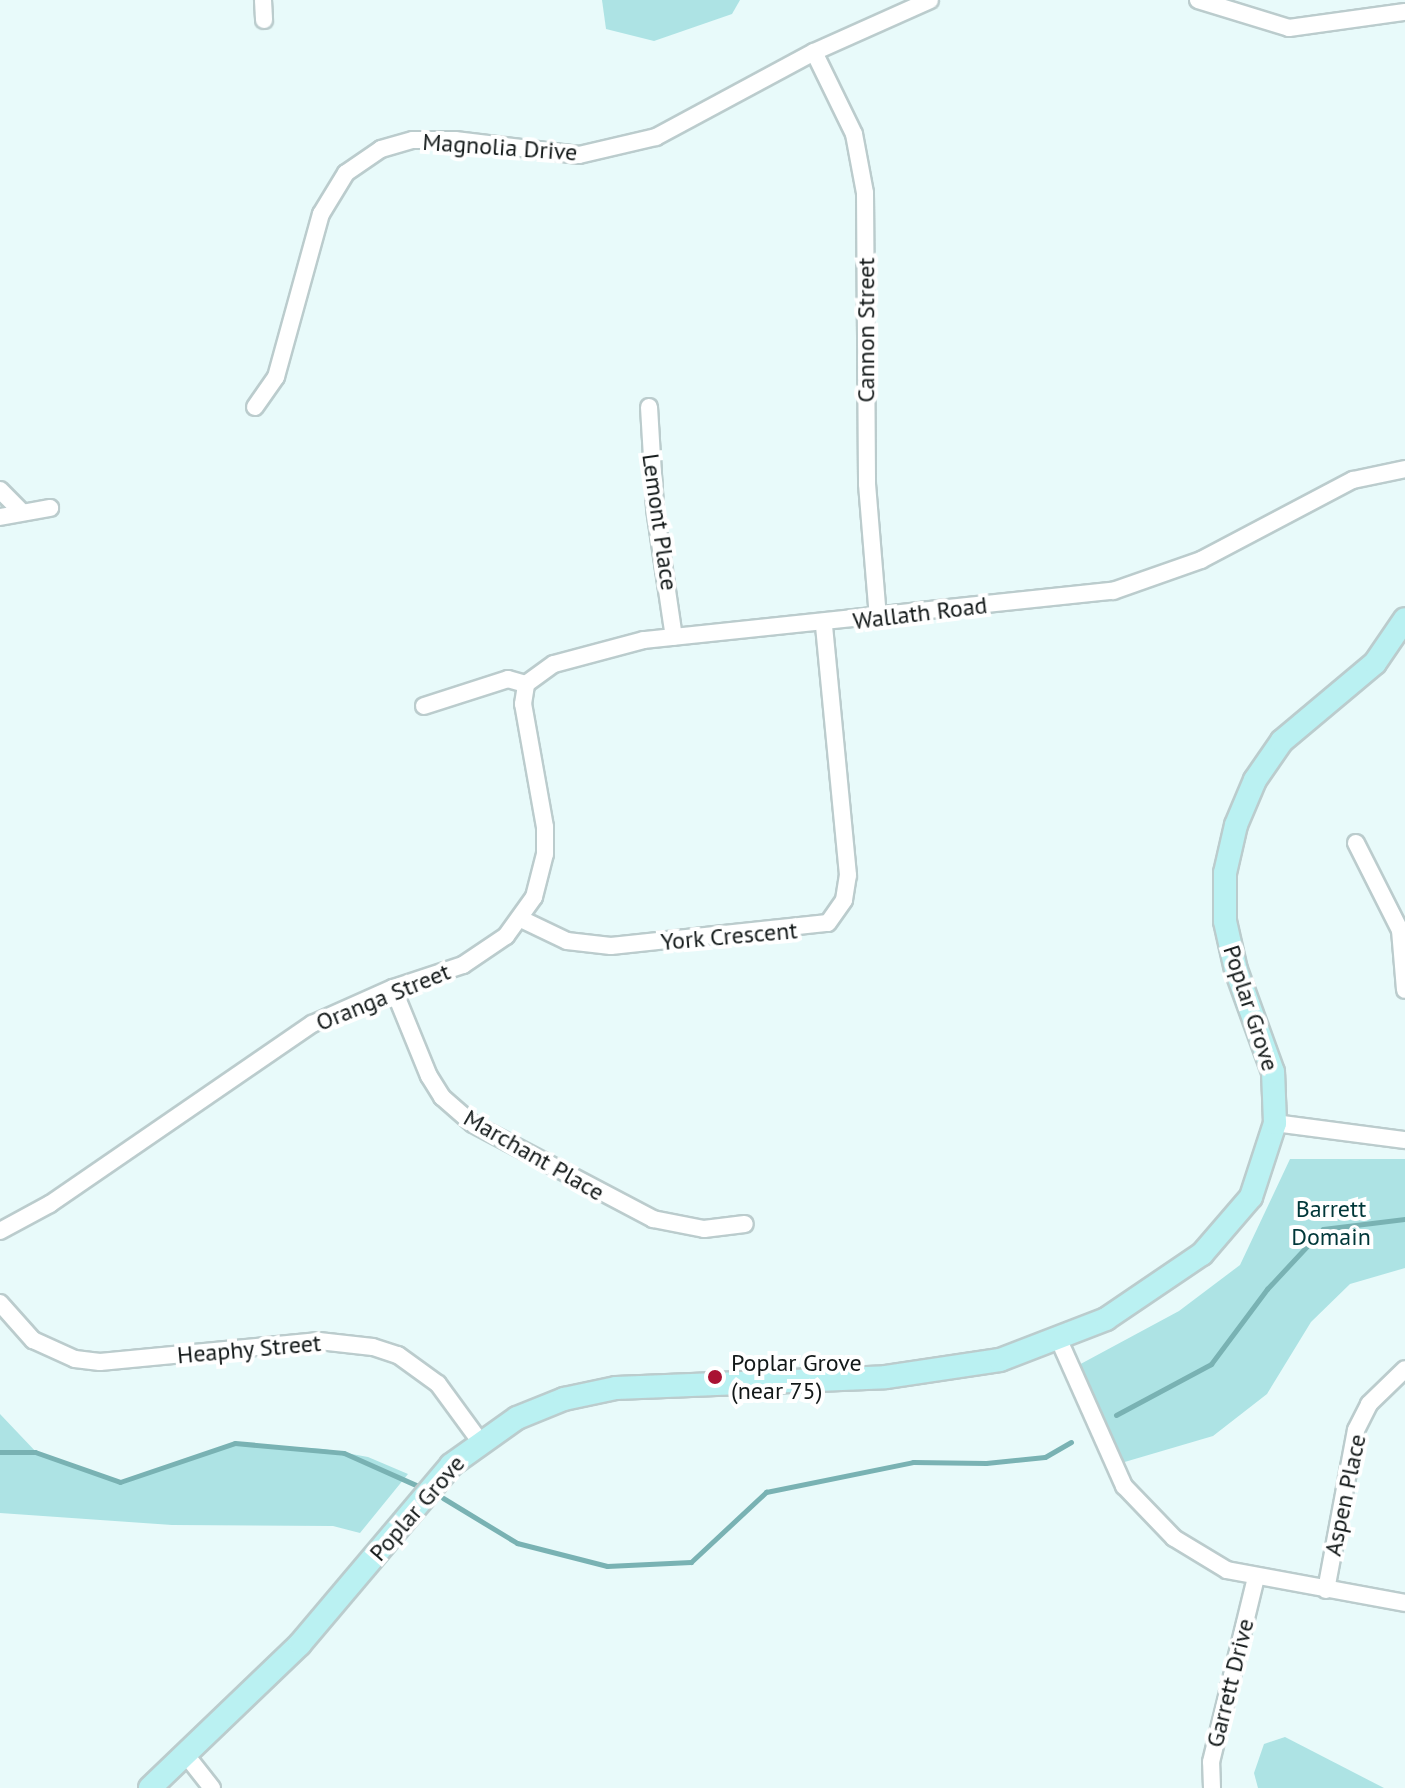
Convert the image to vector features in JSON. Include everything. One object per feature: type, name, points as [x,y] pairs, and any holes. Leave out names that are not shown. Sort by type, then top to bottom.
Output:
[{"type":"street","points":[[263,0],[264,20]]},
{"type":"street","name":"Magnolia Drive","points":[[255,407],[276,377],[321,214],[346,173],[381,149],[413,140],[455,140],[579,155],[656,137],[814,52],[930,0]]},
{"type":"street","points":[[1198,0],[1289,28],[1405,12]]},
{"type":"street","name":"Cannon Street","points":[[814,52],[854,134],[865,193],[867,484],[878,618]]},
{"type":"street","name":"Lemont Place","points":[[649,407],[655,509],[674,637]]},
{"type":"street","name":"Wallath Road","points":[[526,684],[535,673],[575,656],[674,637],[824,624],[1113,591],[1201,560],[1353,480],[1405,469]]},
{"type":"street","points":[[0,490],[20,510]]},
{"type":"street","points":[[0,517],[20,510],[50,508]]},
{"type":"street","name":"Poplar Grove","points":[[150,1788],[300,1644],[428,1488],[479,1440],[539,1408],[604,1390],[936,1373],[1059,1340],[1141,1298],[1221,1235],[1256,1187],[1275,1123],[1273,1072],[1236,970],[1225,921],[1229,848],[1243,803],[1274,752],[1375,663],[1405,619]]},
{"type":"street","name":"York Crescent","points":[[521,919],[567,941],[611,946],[828,923],[844,900],[848,875],[824,624]]},
{"type":"street","points":[[424,706],[508,679],[526,684]]},
{"type":"street","name":"Oranga Street","points":[[0,1231],[50,1204],[312,1024],[393,988],[463,965],[488,951],[521,919],[534,897],[545,854],[545,827],[523,704],[526,684]]},
{"type":"street","points":[[1356,843],[1400,930],[1405,990]]},
{"type":"street","name":"Marchant Place","points":[[393,988],[429,1076],[442,1097],[473,1124],[653,1219],[704,1229],[745,1224]]},
{"type":"street","points":[[1275,1123],[1405,1140]]},
{"type":"street","name":"Heaphy Street","points":[[0,1303],[33,1340],[75,1359],[100,1362],[319,1341],[373,1347],[398,1355],[438,1384],[479,1440]]},
{"type":"street","points":[[1059,1340],[1124,1486],[1198,1556],[1256,1578],[1405,1603]]},
{"type":"street","name":"Aspen Place","points":[[1326,1590],[1356,1430],[1369,1404],[1405,1369]]},
{"type":"street","name":"Garrett Drive","points":[[1212,1788],[1211,1762],[1256,1578]]},
{"type":"street","points":[[186,1755],[212,1788]]},
{"type":"green space","points":[[602,0],[740,0],[732,14],[654,41],[606,29]]},
{"type":"green space","name":"Barrett Domain","points":[[1290,1159],[1405,1159],[1405,1268],[1350,1284],[1311,1322],[1267,1394],[1213,1436],[1111,1466],[1075,1367],[1179,1311],[1240,1265]]},
{"type":"green space","points":[[0,1414],[38,1454],[120,1482],[235,1443],[324,1449],[368,1457],[408,1474],[360,1533],[333,1526],[172,1525],[0,1513]]},
{"type":"green space","points":[[1285,1737],[1384,1788],[1258,1788],[1254,1773],[1264,1744]]},
{"type":"waterway","points":[[1116,1415],[1211,1364],[1267,1289],[1323,1229],[1405,1219]]},
{"type":"waterway","points":[[443,1498],[517,1543],[607,1566],[691,1562],[766,1492],[913,1462],[986,1463],[1045,1457],[1071,1442]]},
{"type":"waterway","points":[[0,1452],[35,1452],[120,1482],[235,1443],[344,1453],[416,1485]]},
{"type":"place","name":"Poplar Grove (near 75)","points":[[715,1377]]}]
